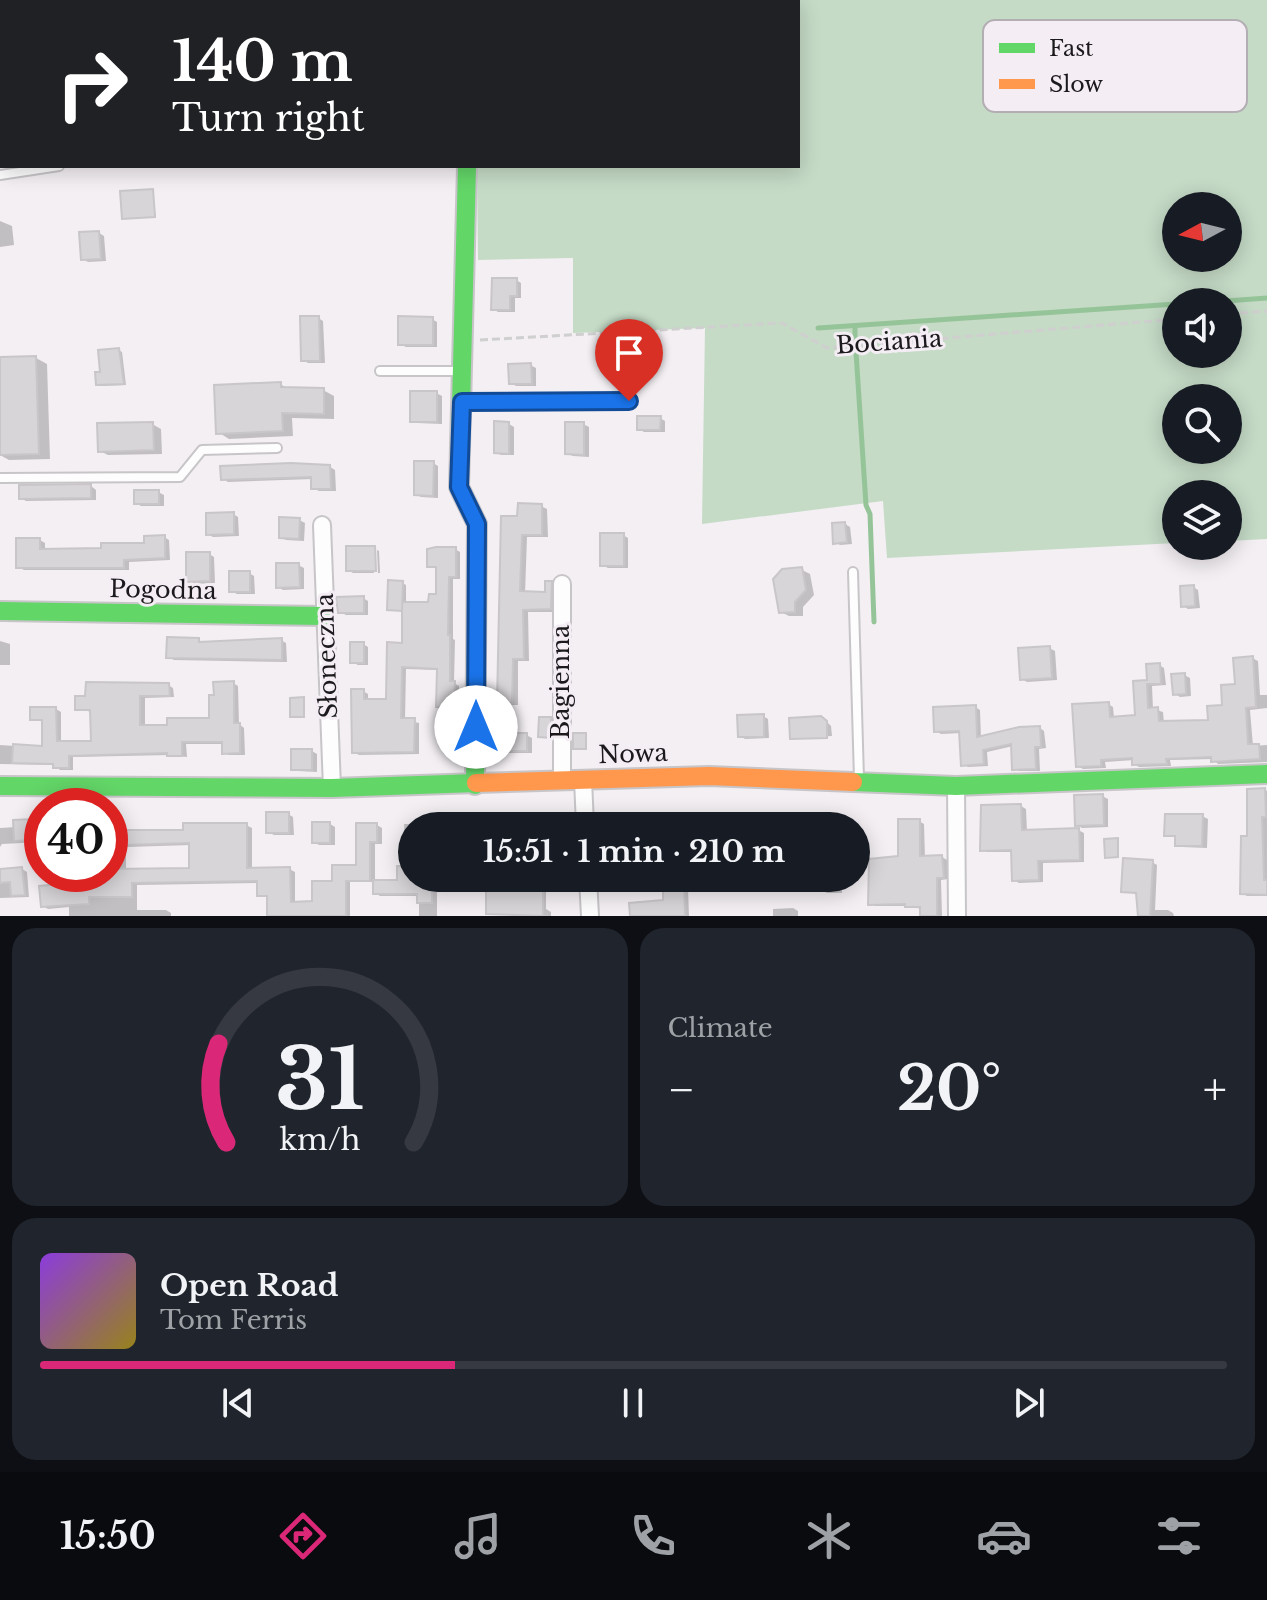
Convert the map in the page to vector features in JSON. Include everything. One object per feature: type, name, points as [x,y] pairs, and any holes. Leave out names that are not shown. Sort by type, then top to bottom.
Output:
[{"type":"street","points":[[467,168],[459,487],[477,524],[475,785]]},
{"type":"street","name":"Słoneczna","points":[[322,525],[332,788]]},
{"type":"street","name":"Bagienna","points":[[562,584],[562,780]]},
{"type":"street","name":"Pogodna","points":[[0,611],[325,616]]},
{"type":"street","name":"Nowa","points":[[0,786],[332,788],[709,776],[956,786],[1267,774]]},
{"type":"street","points":[[583,779],[584,812]]},
{"type":"street","points":[[956,786],[957,916]]},
{"type":"street","points":[[589,892],[590,916]]},
{"type":"lane","points":[[0,175],[42,168]]},
{"type":"lane","points":[[380,371],[463,371]]},
{"type":"lane","points":[[462,402],[629,401]]},
{"type":"lane","points":[[0,478],[180,477],[202,450],[277,448]]},
{"type":"lane","points":[[853,572],[859,780]]},
{"type":"path","points":[[1242,313],[1267,311]]},
{"type":"path","name":"Bociania","points":[[464,341],[782,323],[827,348],[1162,320]]},
{"type":"green space","points":[[800,0],[1267,0],[1267,539],[1242,540],[1242,480],[1162,480],[1162,544],[887,558],[883,501],[702,524],[705,328],[573,333],[573,258],[478,260],[477,168],[800,168]]},
{"type":"building","points":[[153,189],[155,217],[122,219],[120,191]]},
{"type":"building","points":[[99,231],[101,259],[81,260],[79,232]]},
{"type":"building","points":[[492,278],[517,278],[517,296],[510,296],[510,310],[491,310]]},
{"type":"building","points":[[300,316],[319,316],[320,361],[301,361]]},
{"type":"building","points":[[398,316],[433,317],[433,345],[398,345]]},
{"type":"building","points":[[119,348],[124,384],[96,385],[95,372],[100,372],[98,350]]},
{"type":"building","points":[[36,356],[39,454],[0,455],[0,357]]},
{"type":"building","points":[[531,363],[532,384],[509,384],[508,364]]},
{"type":"building","points":[[281,382],[281,387],[324,388],[324,414],[282,413],[283,431],[216,434],[214,385]]},
{"type":"building","points":[[410,391],[437,391],[437,422],[410,422]]},
{"type":"building","points":[[637,416],[661,416],[660,430],[637,430]]},
{"type":"building","points":[[494,421],[509,422],[509,454],[494,453]]},
{"type":"building","points":[[153,422],[154,450],[98,452],[97,423]]},
{"type":"building","points":[[565,422],[584,422],[584,455],[565,454]]},
{"type":"building","points":[[414,461],[434,461],[433,496],[414,495]]},
{"type":"building","points":[[330,465],[331,489],[311,489],[311,477],[221,480],[220,466]]},
{"type":"building","points":[[91,484],[91,498],[19,499],[19,485]]},
{"type":"building","points":[[134,490],[159,490],[159,504],[134,504]]},
{"type":"building","points":[[518,503],[542,504],[542,535],[522,535],[520,591],[545,592],[545,581],[552,581],[551,609],[523,610],[524,659],[513,659],[512,703],[497,703],[501,516],[517,516]]},
{"type":"building","points":[[234,512],[234,534],[206,535],[206,513]]},
{"type":"building","points":[[279,517],[300,518],[299,539],[279,538]]},
{"type":"building","points":[[845,522],[847,542],[833,544],[832,523]]},
{"type":"building","points":[[600,533],[624,533],[624,566],[600,566]]},
{"type":"building","points":[[165,535],[165,558],[124,560],[124,568],[16,568],[16,538],[40,538],[40,549],[101,548],[101,543],[144,543],[144,536]]},
{"type":"building","points":[[346,546],[375,546],[376,571],[346,571]]},
{"type":"building","points":[[456,547],[456,577],[449,577],[448,635],[450,681],[455,681],[454,708],[436,707],[437,669],[402,667],[401,718],[415,718],[414,752],[352,753],[351,689],[364,689],[364,699],[386,699],[387,642],[402,643],[402,602],[428,602],[429,594],[436,594],[436,567],[427,567],[427,549]]},
{"type":"building","points":[[186,552],[210,552],[210,581],[186,582]]},
{"type":"building","points":[[276,563],[299,563],[300,587],[276,588]]},
{"type":"building","points":[[802,567],[806,590],[795,602],[795,612],[779,613],[773,579],[782,569]]},
{"type":"building","points":[[229,571],[250,571],[250,592],[229,592]]},
{"type":"building","points":[[388,580],[403,581],[402,611],[387,610]]},
{"type":"building","points":[[1194,585],[1195,606],[1181,607],[1180,586]]},
{"type":"building","points":[[364,596],[364,613],[338,613],[336,597]]},
{"type":"building","points":[[167,637],[199,638],[199,642],[282,638],[282,660],[166,658]]},
{"type":"building","points":[[350,642],[364,642],[364,663],[350,663]]},
{"type":"building","points":[[1050,646],[1052,678],[1020,680],[1018,648]]},
{"type":"building","points":[[1253,656],[1256,707],[1246,708],[1248,744],[1259,744],[1260,759],[1211,762],[1211,757],[1166,759],[1167,764],[1132,765],[1132,758],[1101,760],[1101,766],[1076,767],[1072,704],[1109,702],[1110,717],[1135,715],[1133,681],[1147,680],[1146,664],[1160,663],[1161,684],[1147,684],[1148,708],[1158,707],[1159,721],[1208,720],[1207,706],[1222,705],[1221,685],[1235,684],[1233,658]]},
{"type":"building","points":[[1185,673],[1186,694],[1173,695],[1171,674]]},
{"type":"building","points":[[234,681],[234,723],[240,723],[240,753],[222,754],[222,742],[182,742],[182,756],[167,756],[167,753],[69,756],[69,768],[53,768],[53,764],[12,763],[13,744],[42,746],[42,720],[30,720],[30,707],[56,707],[57,741],[91,741],[90,710],[75,710],[75,696],[85,696],[86,682],[169,683],[170,696],[140,696],[140,725],[167,725],[167,718],[209,718],[209,695],[214,695],[213,682]]},
{"type":"building","points":[[304,697],[304,717],[290,717],[290,698]]},
{"type":"building","points":[[976,705],[977,737],[1019,727],[1040,726],[1041,747],[1035,747],[1036,769],[1012,770],[1011,744],[983,750],[984,764],[961,766],[959,731],[934,732],[933,707]]},
{"type":"building","points":[[764,714],[764,737],[738,737],[737,715]]},
{"type":"building","points":[[821,716],[827,721],[827,738],[790,739],[789,718]]},
{"type":"building","points":[[539,717],[551,717],[551,738],[538,737]]},
{"type":"building","points":[[496,733],[527,733],[527,751],[496,751]]},
{"type":"building","points":[[573,733],[586,733],[586,749],[573,749]]},
{"type":"building","points":[[291,749],[312,749],[312,770],[291,770]]},
{"type":"building","points":[[1265,788],[1266,817],[1262,817],[1267,895],[1240,894],[1241,836],[1247,836],[1247,789]]},
{"type":"building","points":[[1103,794],[1104,825],[1075,826],[1074,795]]},
{"type":"building","points":[[1021,804],[1022,830],[1079,828],[1080,860],[1038,861],[1039,880],[1012,881],[1011,850],[980,851],[981,805]]},
{"type":"building","points":[[266,812],[289,812],[289,833],[266,833]]},
{"type":"building","points":[[1165,814],[1203,814],[1202,846],[1175,846],[1175,836],[1164,836]]},
{"type":"building","points":[[24,819],[24,841],[14,841],[13,820]]},
{"type":"building","points":[[898,819],[920,819],[920,856],[942,855],[944,878],[937,878],[937,916],[920,916],[920,907],[905,907],[905,904],[868,905],[870,859],[898,856]]},
{"type":"building","points":[[312,822],[330,822],[330,843],[312,843]]},
{"type":"building","points":[[183,823],[247,823],[247,868],[290,867],[291,902],[312,901],[312,881],[332,881],[332,865],[356,865],[356,823],[377,823],[377,842],[370,842],[370,881],[346,881],[346,916],[267,916],[267,896],[257,896],[257,881],[132,883],[132,897],[89,897],[89,904],[41,907],[40,892],[128,892],[128,869],[189,868],[189,843],[128,845],[128,830],[183,830]]},
{"type":"building","points":[[1118,838],[1118,857],[1105,858],[1104,839]]},
{"type":"building","points":[[1123,858],[1153,860],[1150,916],[1138,916],[1136,893],[1121,892]]},
{"type":"building","points":[[398,866],[398,892],[432,892],[432,903],[417,903],[417,894],[373,894],[373,880],[397,880]]},
{"type":"building","points":[[22,867],[25,895],[11,896],[10,882],[0,883],[0,869]]},
{"type":"building","points":[[486,892],[543,892],[543,916],[486,914]]},
{"type":"building","points":[[663,892],[684,892],[685,916],[630,916],[629,903],[663,900]]},
{"type":"waterway","points":[[1242,300],[1267,298]]},
{"type":"waterway","points":[[818,328],[1162,305]]},
{"type":"waterway","points":[[855,326],[855,340]]},
{"type":"waterway","points":[[856,352],[866,505],[870,514],[874,622]]},
{"type":"traffic: fast","points":[[467,168],[459,487],[477,524],[475,785]]},
{"type":"traffic: fast","points":[[0,611],[325,616]]},
{"type":"traffic: fast","points":[[853,782],[956,786],[1267,774]]},
{"type":"traffic: fast","points":[[0,786],[332,788],[476,783]]},
{"type":"traffic: slow","points":[[476,783],[709,776],[853,782]]},
{"type":"route","points":[[476,727],[477,524],[459,487],[462,402],[629,401]]}]
